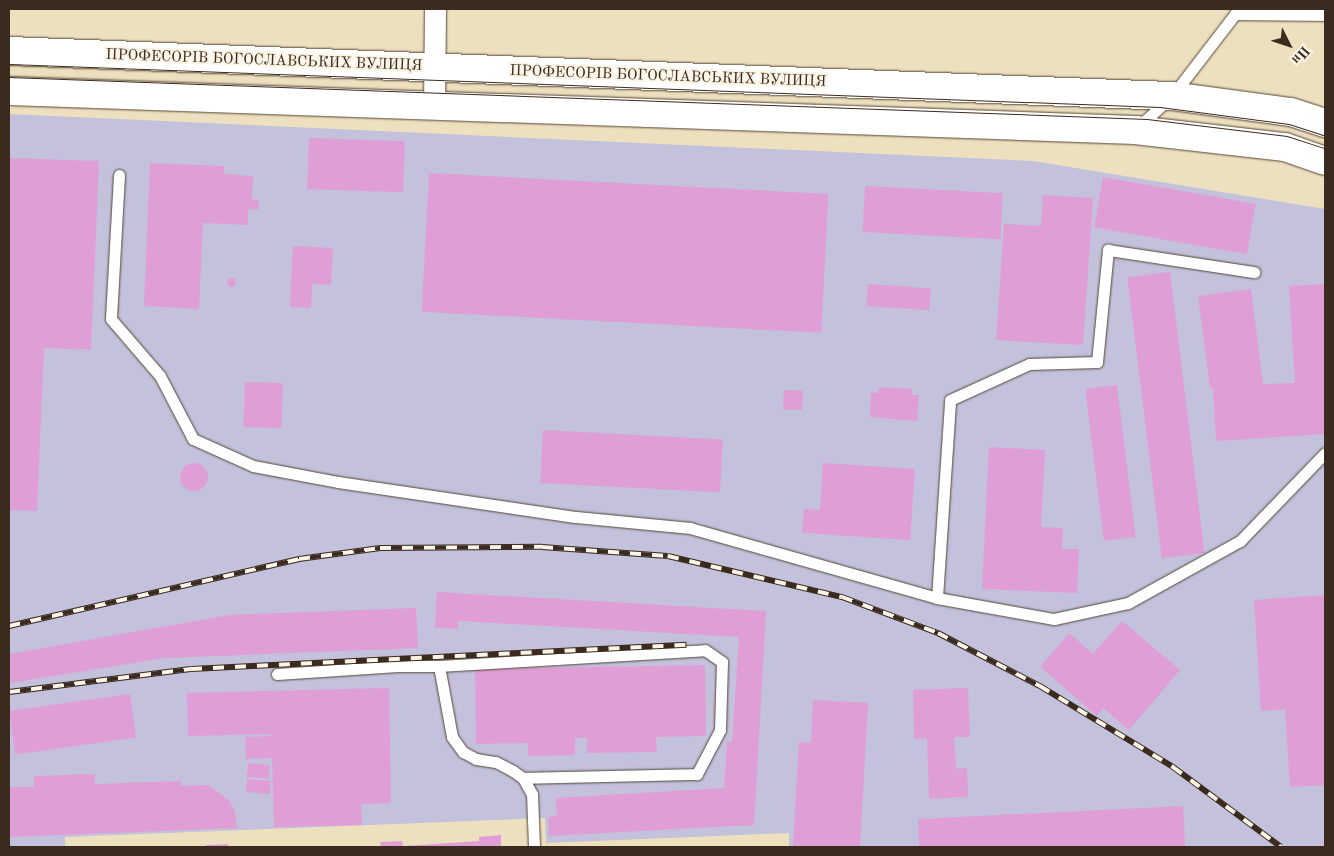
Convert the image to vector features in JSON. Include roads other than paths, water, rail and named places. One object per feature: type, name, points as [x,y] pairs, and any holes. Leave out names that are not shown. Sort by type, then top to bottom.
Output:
[{"type":"street","points":[[434,107],[435,9]]},
{"type":"street","name":"ПРОФЕСОРІВ БОГОСЛАВСЬКИХ ВУЛИЦЯ","points":[[9,51],[1172,96],[1291,112],[1325,124]]},
{"type":"street","points":[[9,91],[1135,130],[1284,147],[1325,161]]},
{"type":"lane","points":[[1135,130],[1172,96],[1235,14],[1325,15]]},
{"type":"lane","points":[[119,175],[111,319],[160,376],[193,439],[254,466],[338,482],[576,517],[690,528],[937,598],[1054,619],[1128,603],[1240,541],[1325,453]]},
{"type":"lane","points":[[937,598],[950,400],[1029,364],[1097,362],[1108,250],[1254,272]]},
{"type":"lane","points":[[277,674],[705,650],[722,662],[720,730],[697,774],[522,778]]},
{"type":"lane","points":[[439,666],[452,737],[463,752],[476,759],[496,762],[522,778],[532,794],[534,847]]},
{"type":"tram line","points":[[9,64],[1160,107],[1289,124],[1325,136]]},
{"type":"tram line","points":[[9,77],[1147,119],[1287,136],[1325,148]]},
{"type":"railway","points":[[9,626],[299,559],[380,548],[542,547],[668,556],[842,597],[938,633],[1040,686],[1173,767],[1281,847]]},
{"type":"railway","points":[[9,692],[191,669],[686,645]]}]
